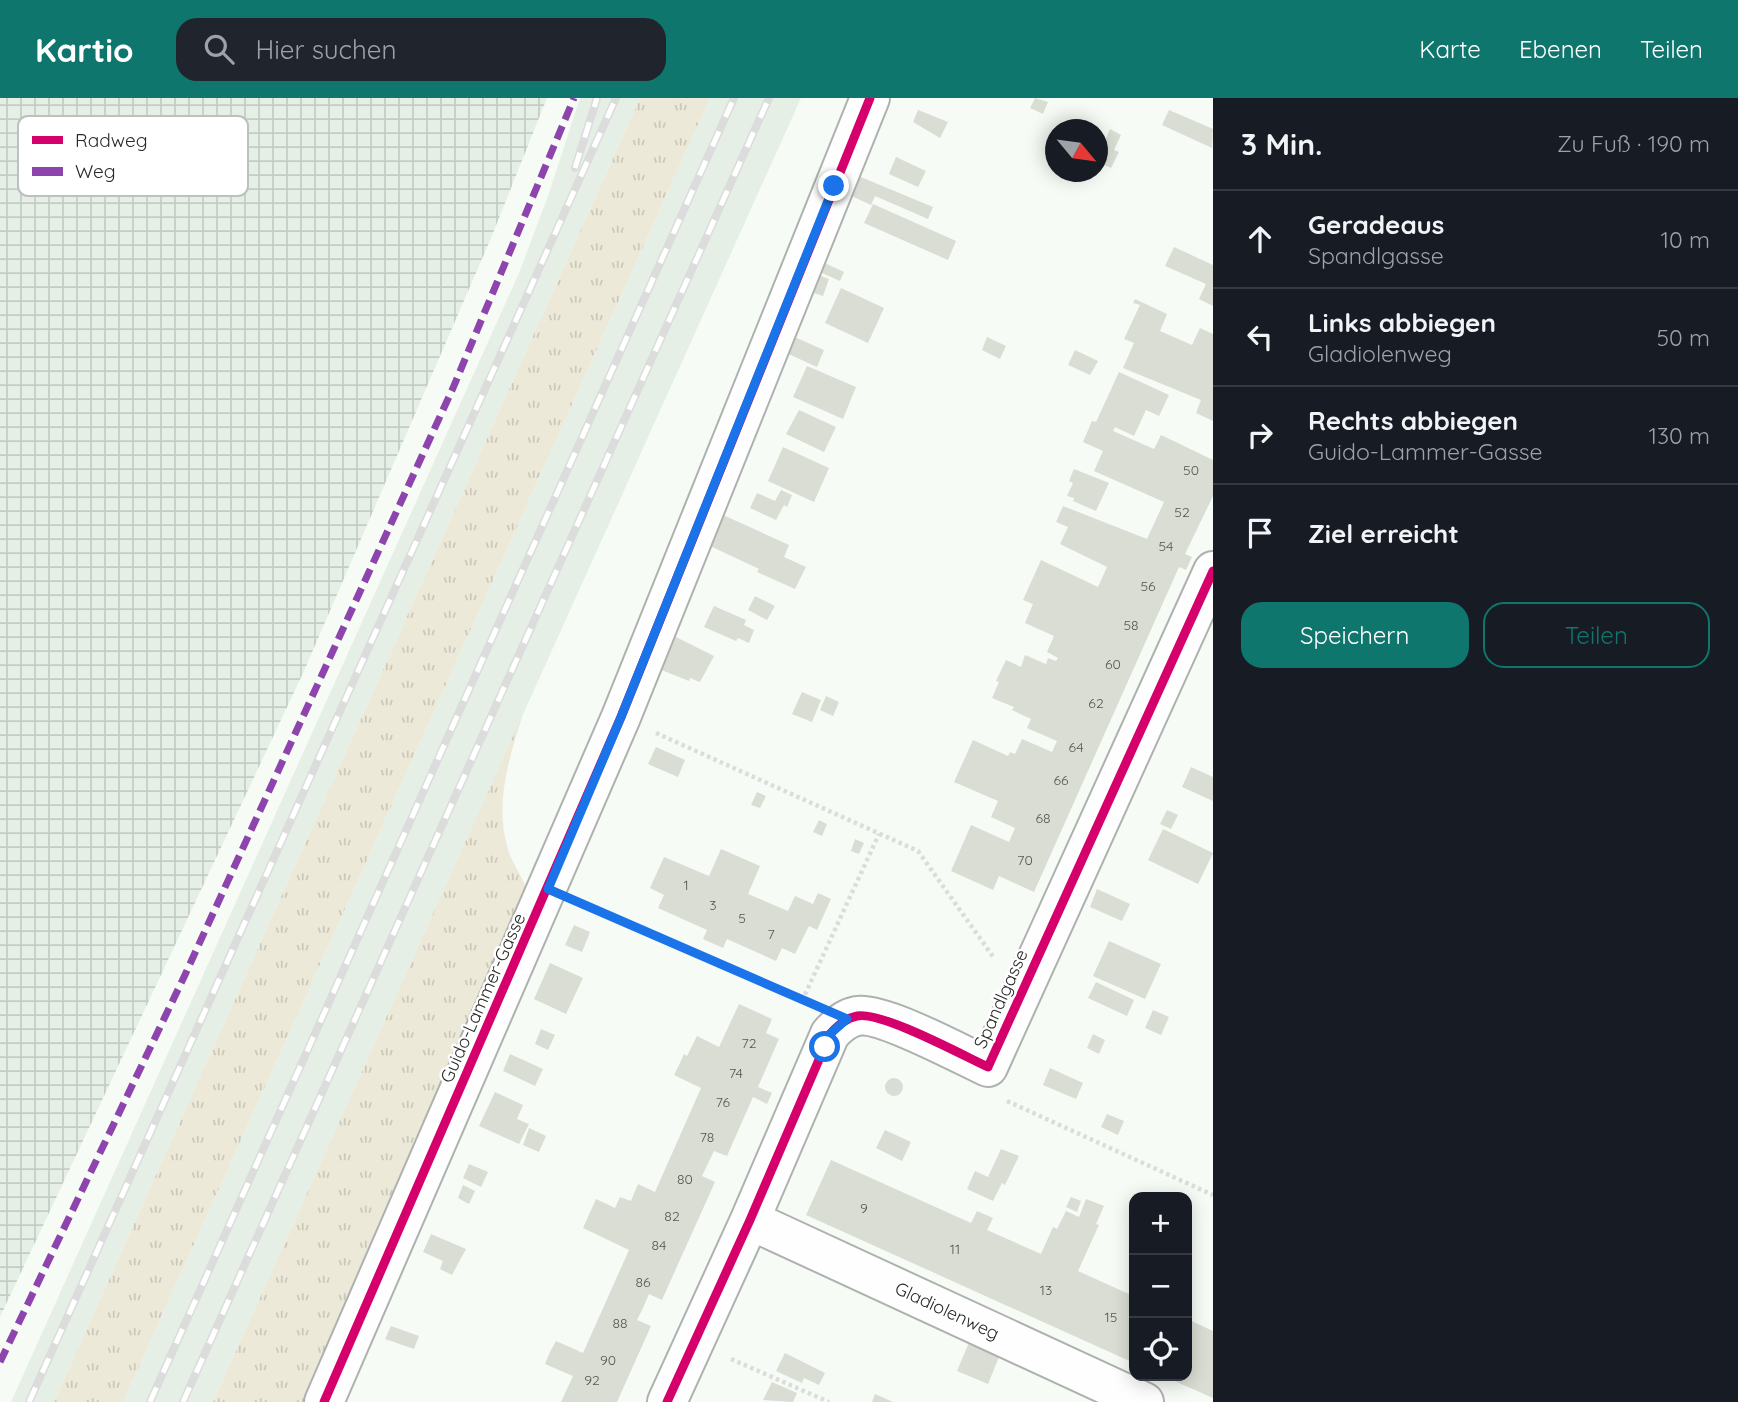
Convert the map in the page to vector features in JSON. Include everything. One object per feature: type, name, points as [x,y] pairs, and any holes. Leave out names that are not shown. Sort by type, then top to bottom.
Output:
[{"type":"street","name":"Guido-Lammer-Gasse","points":[[324,1402],[621,717],[870,98]]},
{"type":"street","name":"Spandlgasse","points":[[847,1019],[866,1015],[877,1017],[988,1067],[1213,570]]},
{"type":"street","points":[[667,1402],[750,1220],[830,1034],[847,1019]]},
{"type":"street","name":"Gladiolenweg","points":[[750,1220],[1144,1402]]},
{"type":"path","points":[[621,717],[918,851],[1020,996]]},
{"type":"path","points":[[802,1001],[878,834]]},
{"type":"path","points":[[548,889],[847,1019]]},
{"type":"path","points":[[988,1067],[999,1098],[1213,1195]]},
{"type":"path","points":[[694,1342],[829,1402]]},
{"type":"shaded area","points":[[0,98],[547,98],[491,238],[304,671],[0,1317]]},
{"type":"shaded area","points":[[580,98],[640,98],[54,1402],[11,1402],[519,273]]},
{"type":"shaded area","points":[[710,98],[801,98],[213,1402],[123,1402]]},
{"type":"green space","points":[[640,98],[710,98],[123,1402],[54,1402]]},
{"type":"green space","points":[[523,714],[508,764],[502,815],[508,849],[526,886],[529,899],[303,1402],[213,1402]]},
{"type":"building","points":[[1035,98],[1048,102],[1043,114],[1030,108]]},
{"type":"building","points":[[918,110],[948,122],[940,138],[913,122]]},
{"type":"building","points":[[1169,110],[1213,129],[1212,148],[1162,125]]},
{"type":"building","points":[[1110,129],[1121,135],[1114,150],[1119,152],[1111,168],[1108,167]]},
{"type":"building","points":[[896,157],[926,171],[918,187],[889,174]]},
{"type":"building","points":[[851,173],[933,207],[928,219],[875,196],[871,205],[843,192]]},
{"type":"building","points":[[873,204],[956,241],[948,260],[864,223]]},
{"type":"building","points":[[1174,247],[1213,265],[1213,306],[1199,299],[1206,284],[1165,266]]},
{"type":"building","points":[[818,260],[844,272],[840,281],[813,269]]},
{"type":"building","points":[[811,272],[829,279],[823,296],[805,290]]},
{"type":"building","points":[[841,288],[884,308],[868,343],[825,323]]},
{"type":"building","points":[[1135,299],[1167,314],[1160,331],[1192,345],[1200,328],[1213,334],[1213,421],[1196,413],[1201,400],[1123,368],[1134,343],[1124,339],[1140,305],[1133,303]]},
{"type":"building","points":[[790,335],[824,350],[817,367],[782,351]]},
{"type":"building","points":[[987,337],[1006,346],[1000,359],[982,350]]},
{"type":"building","points":[[1075,350],[1098,361],[1090,375],[1068,365]]},
{"type":"building","points":[[807,366],[856,387],[843,419],[793,397]]},
{"type":"building","points":[[1119,372],[1169,395],[1159,416],[1146,410],[1134,436],[1115,427],[1113,431],[1154,449],[1161,435],[1213,460],[1213,496],[1185,554],[1192,557],[1186,570],[1179,567],[1034,892],[999,876],[993,890],[951,871],[971,825],[1009,842],[1015,828],[991,817],[998,801],[954,782],[973,740],[1008,756],[1010,752],[1015,754],[1022,739],[1052,752],[1057,741],[1027,728],[1031,719],[1012,710],[1014,707],[992,698],[999,682],[996,681],[1006,660],[1021,667],[1025,655],[1046,664],[1048,658],[1056,661],[1058,658],[1047,652],[1054,636],[1025,623],[1033,604],[1023,600],[1041,560],[1098,587],[1107,567],[1060,544],[1068,527],[1056,522],[1063,506],[1147,539],[1164,502],[1094,471],[1103,451],[1083,442],[1092,421],[1096,422]]},
{"type":"building","points":[[799,410],[836,427],[824,452],[786,434]]},
{"type":"building","points":[[783,447],[829,468],[814,502],[768,481]]},
{"type":"building","points":[[1074,469],[1109,483],[1096,511],[1067,496],[1073,483],[1069,481]]},
{"type":"building","points":[[781,490],[792,495],[787,507],[784,505],[776,520],[750,508],[757,493],[775,501]]},
{"type":"building","points":[[721,514],[789,545],[784,557],[806,567],[795,589],[708,545]]},
{"type":"building","points":[[755,596],[775,606],[767,620],[748,610]]},
{"type":"building","points":[[714,606],[746,620],[744,625],[754,630],[749,643],[738,638],[736,641],[704,627]]},
{"type":"building","points":[[674,636],[714,656],[700,682],[690,678],[689,681],[659,669]]},
{"type":"building","points":[[802,692],[821,700],[812,722],[792,714]]},
{"type":"building","points":[[826,696],[839,702],[833,716],[820,710]]},
{"type":"building","points":[[656,747],[685,760],[678,777],[648,764]]},
{"type":"building","points":[[1191,767],[1213,777],[1213,801],[1182,787]]},
{"type":"building","points":[[757,792],[766,796],[760,808],[751,805]]},
{"type":"building","points":[[1167,810],[1178,815],[1171,829],[1160,824]]},
{"type":"building","points":[[819,820],[827,824],[822,836],[813,832]]},
{"type":"building","points":[[1163,829],[1213,853],[1198,884],[1148,860]]},
{"type":"building","points":[[855,839],[864,843],[859,854],[851,851]]},
{"type":"building","points":[[721,849],[760,866],[748,894],[788,911],[795,896],[813,904],[818,893],[831,899],[817,930],[809,926],[795,954],[782,948],[776,961],[727,939],[723,948],[703,939],[707,930],[658,908],[664,895],[650,888],[664,857],[709,876]]},
{"type":"building","points":[[1097,889],[1130,904],[1122,921],[1090,907]]},
{"type":"building","points":[[574,925],[590,932],[582,952],[565,945]]},
{"type":"building","points":[[1109,941],[1161,964],[1145,999],[1093,976]]},
{"type":"building","points":[[550,963],[583,978],[566,1014],[534,999]]},
{"type":"building","points":[[1096,982],[1134,1000],[1127,1016],[1088,998]]},
{"type":"building","points":[[739,1004],[772,1019],[766,1033],[779,1039],[758,1087],[772,1093],[767,1104],[753,1097],[727,1156],[714,1151],[702,1176],[715,1182],[662,1300],[649,1294],[637,1320],[651,1326],[617,1402],[561,1402],[573,1376],[545,1364],[550,1352],[556,1341],[583,1353],[629,1250],[583,1228],[596,1199],[615,1208],[620,1197],[631,1201],[638,1184],[655,1192],[701,1088],[674,1075],[697,1036],[719,1047]]},
{"type":"building","points":[[1153,1010],[1169,1017],[1161,1035],[1145,1028]]},
{"type":"building","points":[[541,1029],[555,1035],[548,1050],[535,1044]]},
{"type":"building","points":[[1093,1034],[1105,1040],[1099,1054],[1087,1048]]},
{"type":"building","points":[[510,1054],[543,1069],[535,1086],[503,1071]]},
{"type":"building","points":[[1050,1068],[1083,1083],[1076,1099],[1043,1085]]},
{"type":"building","points":[[890,1078],[898,1078],[903,1087],[901,1094],[890,1096],[885,1091],[885,1083]]},
{"type":"building","points":[[495,1092],[523,1105],[517,1119],[529,1124],[519,1144],[479,1126]]},
{"type":"building","points":[[1107,1114],[1124,1121],[1118,1135],[1101,1127]]},
{"type":"building","points":[[529,1128],[546,1136],[539,1152],[523,1145]]},
{"type":"building","points":[[885,1130],[911,1142],[902,1161],[876,1148]]},
{"type":"building","points":[[1001,1149],[1019,1156],[1005,1185],[1002,1183],[993,1201],[967,1189],[975,1171],[988,1177]]},
{"type":"building","points":[[831,1160],[971,1223],[977,1211],[993,1218],[987,1230],[1041,1254],[1053,1227],[1057,1229],[1066,1211],[1079,1217],[1086,1199],[1104,1206],[1096,1224],[1099,1225],[1078,1271],[1129,1294],[1129,1361],[806,1215]]},
{"type":"building","points":[[469,1164],[488,1172],[481,1187],[463,1178]]},
{"type":"building","points":[[463,1185],[475,1191],[469,1204],[458,1198]]},
{"type":"building","points":[[1071,1197],[1081,1201],[1077,1212],[1066,1207]]},
{"type":"building","points":[[431,1234],[466,1249],[452,1275],[440,1269],[443,1261],[423,1252]]},
{"type":"building","points":[[1192,1321],[1213,1331],[1213,1398],[1174,1381],[1192,1381]]},
{"type":"building","points":[[391,1326],[419,1336],[414,1349],[385,1339]]},
{"type":"building","points":[[971,1338],[1001,1352],[988,1384],[957,1371]]},
{"type":"building","points":[[785,1353],[825,1373],[819,1385],[804,1378],[802,1383],[776,1371]]},
{"type":"building","points":[[772,1382],[797,1393],[793,1402],[763,1400]]},
{"type":"building","points":[[875,1394],[893,1402],[872,1402]]},
{"type":"railway","points":[[575,168],[597,98]]},
{"type":"railway","points":[[29,1402],[616,98]]},
{"type":"railway","points":[[150,1402],[734,98]]},
{"type":"railway","points":[[183,1402],[769,98]]},
{"type":"marked path","points":[[0,1362],[184,977],[453,388],[574,98]]},
{"type":"cycle path","points":[[324,1402],[621,717],[870,98]]},
{"type":"cycle path","points":[[667,1402],[750,1220],[830,1034],[849,1019],[868,1016],[902,1027],[988,1067],[1213,571]]},
{"type":"route","points":[[825,1047],[830,1034],[847,1019],[548,889],[621,717],[834,186]]}]
